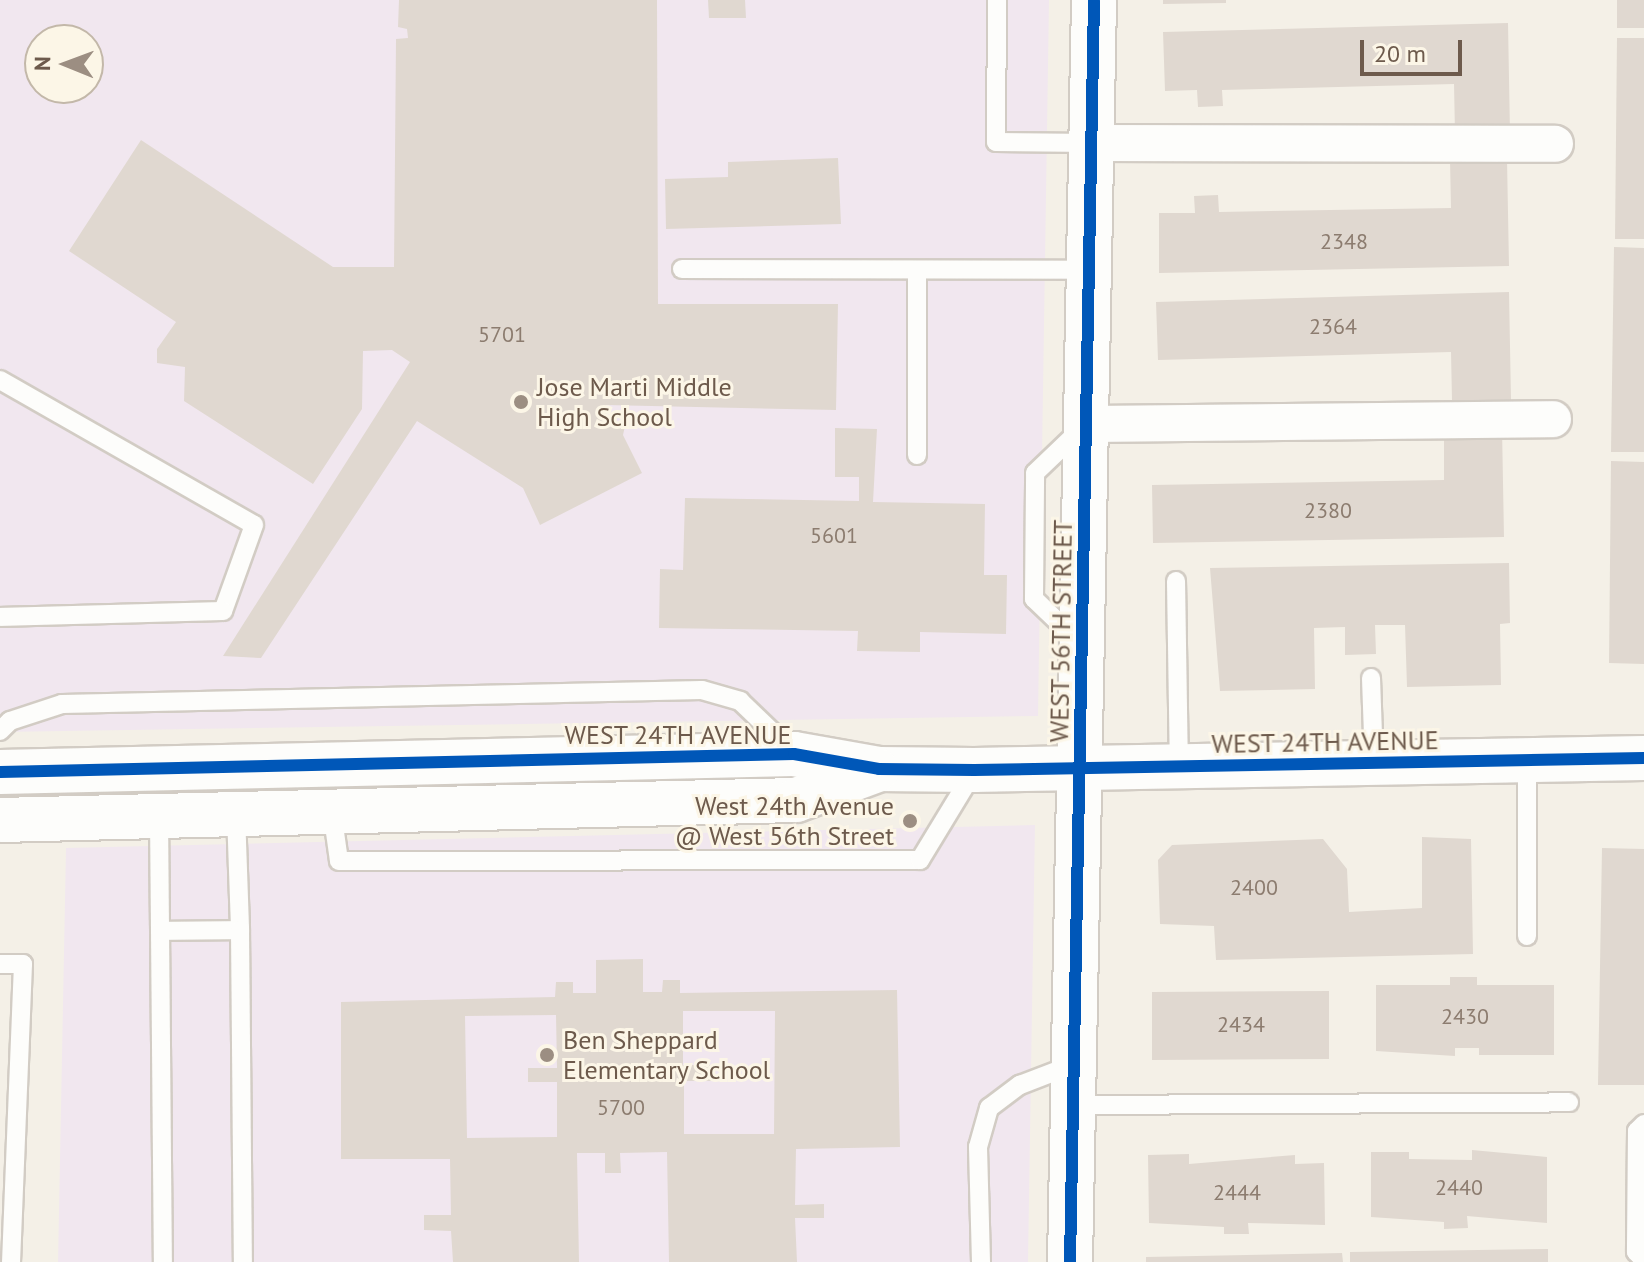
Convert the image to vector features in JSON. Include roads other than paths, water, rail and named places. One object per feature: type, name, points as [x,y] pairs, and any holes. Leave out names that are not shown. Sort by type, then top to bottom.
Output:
[{"type":"street","name":"WEST 56TH STREET","points":[[1070,1262],[1094,0]]},
{"type":"street","points":[[1092,143],[1555,144]]},
{"type":"street","points":[[1086,424],[1553,419]]},
{"type":"street","name":"WEST 24TH AVENUE","points":[[0,772],[794,754],[879,769],[974,770],[1644,758]]},
{"type":"street","name":"WEST 24TH AVENUE","points":[[0,820],[796,800],[879,769]]},
{"type":"lane","points":[[997,0],[996,142],[1092,143]]},
{"type":"lane","points":[[682,269],[1089,270]]},
{"type":"lane","points":[[917,270],[917,455]]},
{"type":"lane","points":[[0,380],[254,525],[223,611],[0,617]]},
{"type":"lane","points":[[1176,581],[1179,766]]},
{"type":"lane","points":[[1371,678],[1374,763]]},
{"type":"lane","points":[[0,731],[10,721],[62,704],[702,690],[740,701],[794,754]]},
{"type":"lane","points":[[1527,761],[1527,936]]},
{"type":"lane","points":[[332,811],[339,861],[793,856],[920,860],[974,770]]},
{"type":"lane","points":[[236,813],[243,1262]]},
{"type":"lane","points":[[159,815],[163,1262]]},
{"type":"lane","points":[[160,931],[240,930]]},
{"type":"lane","points":[[0,964],[23,964],[11,1262]]},
{"type":"lane","points":[[981,1262],[978,1147],[989,1108],[1020,1085],[1074,1084],[1569,1102]]},
{"type":"lane","points":[[1644,1124],[1637,1131],[1636,1252],[1644,1260]]},
{"type":"place","name":"Jose Marti Middle High School","points":[[521,402]]},
{"type":"place","name":"West 24th Avenue @ West 56th Street","points":[[910,821]]},
{"type":"place","name":"Ben Sheppard Elementary School","points":[[547,1055]]}]
